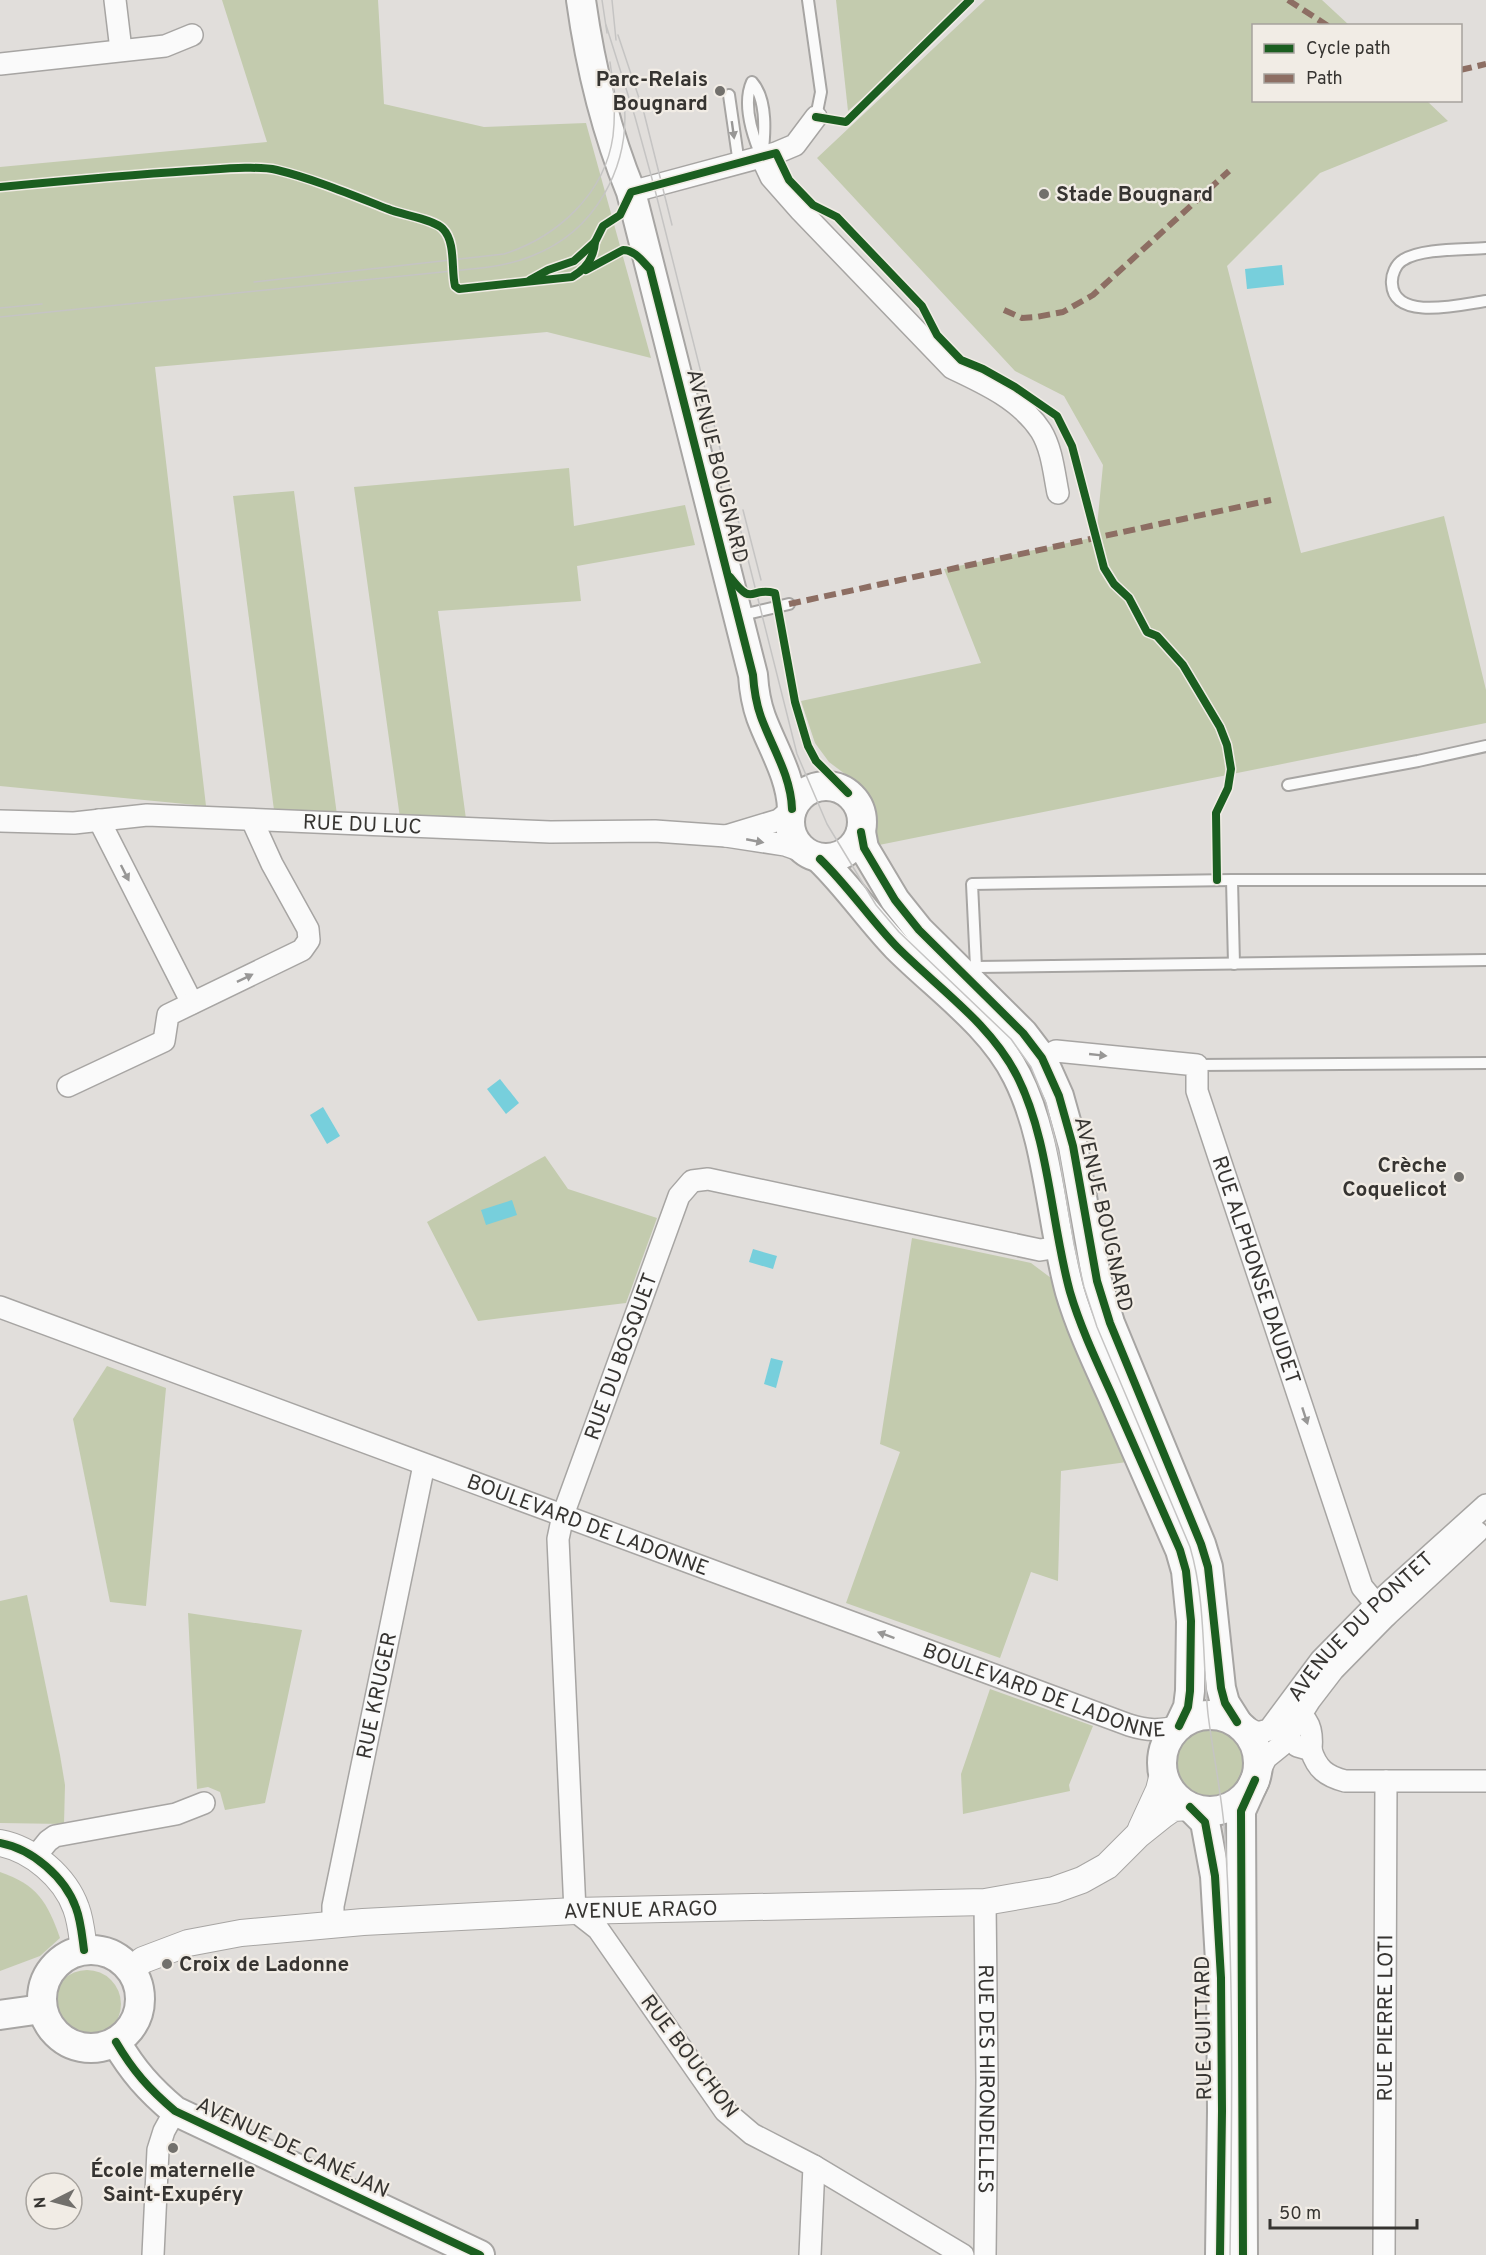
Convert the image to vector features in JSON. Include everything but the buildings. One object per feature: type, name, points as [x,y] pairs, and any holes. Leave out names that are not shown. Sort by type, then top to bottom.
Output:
[{"type":"main road","name":"AVENUE BOUGNARD","points":[[581,0],[596,81],[619,163],[631,192],[753,675],[755,699],[792,794],[791,833],[796,844],[812,855],[898,948],[951,996],[999,1046],[1017,1076],[1029,1105],[1042,1155],[1070,1294],[1084,1332],[1180,1550],[1186,1571],[1191,1621],[1190,1691],[1188,1707],[1179,1726]]},
{"type":"main road","name":"AVENUE BOUGNARD","points":[[753,675],[805,767],[825,786],[837,787],[856,801],[863,822],[861,832],[864,848],[894,900],[919,930],[972,972],[1042,1058],[1059,1096],[1073,1146],[1093,1261],[1110,1323],[1201,1544],[1212,1590],[1221,1688],[1225,1703],[1237,1722]]},
{"type":"main road","points":[[792,809],[803,794],[811,789],[825,786]]},
{"type":"main road","points":[[812,855],[832,859],[844,855],[858,841],[861,832]]},
{"type":"main road","points":[[1208,1714],[1223,1716],[1237,1722],[1249,1734],[1256,1748],[1258,1764],[1255,1780],[1248,1793],[1236,1803],[1222,1809],[1206,1811],[1190,1807],[1178,1799],[1169,1788],[1163,1774],[1164,1748],[1170,1736],[1179,1726],[1192,1718],[1208,1714]]},
{"type":"main road","name":"RUE GUITTARD","points":[[1243,2255],[1241,1811],[1255,1780]]},
{"type":"main road","name":"RUE GUITTARD","points":[[1190,1807],[1205,1822],[1215,1887],[1221,2000],[1220,2255]]},
{"type":"main road","points":[[84,1950],[105,1951],[115,1956],[131,1970],[139,1988],[139,2009],[131,2028],[116,2042],[102,2048],[86,2049],[71,2045],[57,2036],[48,2024],[42,2009],[41,1993],[46,1977],[55,1964],[68,1954],[84,1950]]},
{"type":"main road","points":[[0,2015],[42,2009]]},
{"type":"main road","name":"AVENUE DE CANÉJAN","points":[[116,2042],[147,2087],[175,2111],[480,2255]]},
{"type":"street","points":[[115,0],[121,50]]},
{"type":"street","points":[[0,64],[165,46],[192,35]]},
{"type":"street","points":[[631,192],[762,158],[795,145],[816,117]]},
{"type":"street","points":[[762,158],[771,177],[794,203],[952,368],[978,380],[1019,406],[1041,432],[1051,458],[1058,493]]},
{"type":"street","name":"RUE DU LUC","points":[[726,836],[778,820],[792,809]]},
{"type":"street","name":"RUE DU LUC","points":[[0,821],[74,823],[147,815],[550,832],[656,831],[726,836],[785,845],[812,855]]},
{"type":"street","points":[[99,820],[192,1003]]},
{"type":"street","points":[[68,1086],[164,1041],[168,1015],[302,950],[309,940],[308,929],[272,864],[252,820]]},
{"type":"street","points":[[1042,1058],[1056,1051],[1197,1065]]},
{"type":"street","name":"RUE ALPHONSE DAUDET","points":[[1197,1065],[1197,1092],[1362,1587],[1381,1610]]},
{"type":"street","name":"RUE DU BOSQUET","points":[[574,1911],[558,1539],[562,1515],[679,1196],[693,1181],[708,1179],[1040,1250],[1059,1246]]},
{"type":"street","name":"BOULEVARD DE LADONNE","points":[[0,1307],[1129,1725],[1145,1730],[1160,1731],[1179,1726]]},
{"type":"street","name":"RUE KRUGER","points":[[333,1925],[333,1906],[424,1465]]},
{"type":"street","name":"AVENUE DU PONTET","points":[[1237,1722],[1257,1733],[1264,1732],[1295,1709],[1333,1670],[1381,1610],[1486,1505]]},
{"type":"street","name":"AVENUE DU PONTET","points":[[1381,1610],[1486,1524]]},
{"type":"street","points":[[1295,1709],[1306,1717],[1312,1738],[1311,1750],[1317,1766],[1332,1778],[1345,1781],[1486,1781]]},
{"type":"street","name":"AVENUE DU PONTET","points":[[1255,1780],[1266,1758],[1282,1745],[1295,1709]]},
{"type":"street","points":[[1282,1745],[1290,1744],[1311,1750]]},
{"type":"street","name":"AVENUE ARAGO","points":[[1138,1835],[1159,1790],[1163,1774]]},
{"type":"street","name":"RUE PIERRE LOTI","points":[[1384,2255],[1386,1780]]},
{"type":"street","points":[[35,1857],[48,1841],[56,1836],[176,1814],[204,1803]]},
{"type":"street","name":"AVENUE ARAGO","points":[[131,1970],[142,1960],[189,1943],[241,1934],[333,1925],[574,1911],[985,1902],[1054,1890],[1082,1880],[1107,1866],[1138,1835],[1173,1808],[1190,1807]]},
{"type":"street","points":[[0,1843],[35,1857],[51,1871],[70,1896],[79,1917],[84,1950]]},
{"type":"street","name":"RUE DES HIRONDELLES","points":[[985,1902],[987,2248],[985,2255]]},
{"type":"street","name":"RUE BOUCHON","points":[[574,1911],[598,1929],[725,2111],[752,2134],[814,2166],[963,2255]]},
{"type":"street","points":[[153,2255],[158,2150],[164,2131],[175,2111]]},
{"type":"street","points":[[810,2255],[814,2166]]},
{"type":"lane","points":[[808,0],[821,92],[816,117]]},
{"type":"lane","points":[[752,82],[759,91],[765,136],[762,158]]},
{"type":"lane","points":[[729,95],[739,164]]},
{"type":"lane","points":[[1486,248],[1417,254],[1402,260],[1395,270],[1392,285],[1398,299],[1410,307],[1425,309],[1486,301]]},
{"type":"lane","points":[[738,616],[789,604]]},
{"type":"lane","points":[[1288,784],[1418,761],[1486,746]]},
{"type":"lane","points":[[1486,879],[972,884],[972,972],[1234,964],[1486,960]]},
{"type":"lane","points":[[1232,880],[1234,964]]},
{"type":"lane","points":[[1197,1065],[1486,1063]]},
{"type":"green space","points":[[222,0],[378,0],[384,104],[484,127],[586,123],[651,358],[547,332],[155,367],[206,806],[0,786],[0,167],[267,142]]},
{"type":"green space","points":[[836,0],[974,0],[848,111]]},
{"type":"green space","points":[[985,0],[1322,0],[1348,24],[1252,24],[1252,102],[1428,102],[1448,121],[1320,173],[1227,266],[1301,553],[1444,516],[1486,690],[1486,723],[874,846],[868,797],[857,783],[829,762],[815,743],[801,701],[981,663],[944,569],[1096,537],[1103,465],[1064,396],[1015,371],[817,158]]},
{"type":"green space","points":[[569,468],[574,526],[685,505],[695,545],[577,566],[581,601],[438,611],[466,819],[400,818],[354,487]]},
{"type":"green space","points":[[294,491],[337,815],[274,810],[233,496]]},
{"type":"green space","points":[[545,1156],[568,1189],[657,1218],[626,1303],[478,1321],[427,1222]]},
{"type":"green space","points":[[912,1238],[1031,1263],[1055,1281],[1127,1462],[1061,1471],[1058,1581],[1031,1572],[1000,1658],[846,1603],[900,1452],[880,1444]]},
{"type":"green space","points":[[107,1366],[166,1388],[146,1606],[110,1602],[73,1419]]},
{"type":"green space","points":[[27,1595],[65,1785],[64,1824],[0,1823],[0,1601]]},
{"type":"green space","points":[[188,1613],[302,1630],[265,1803],[225,1810],[220,1792],[208,1787],[197,1789]]},
{"type":"green space","points":[[990,1689],[1093,1726],[1069,1785],[1070,1791],[963,1814],[961,1774]]},
{"type":"green space","points":[[1204,1728],[1218,1728],[1230,1733],[1240,1743],[1245,1762],[1240,1781],[1230,1791],[1218,1796],[1204,1796],[1192,1791],[1182,1781],[1177,1769],[1177,1755],[1182,1743],[1192,1733]]},
{"type":"green space","points":[[0,1872],[23,1883],[39,1896],[60,1938],[40,1956],[0,1971]]},
{"type":"green space","points":[[80,1970],[94,1970],[106,1975],[116,1985],[121,2004],[116,2023],[106,2033],[94,2038],[80,2038],[68,2033],[58,2023],[53,2011],[53,1997],[58,1985],[68,1975]]},
{"type":"water","points":[[1282,265],[1284,285],[1247,289],[1245,269]]},
{"type":"water","points":[[500,1079],[519,1103],[506,1114],[487,1089]]},
{"type":"water","points":[[323,1107],[340,1136],[327,1144],[310,1115]]},
{"type":"water","points":[[512,1200],[517,1215],[486,1225],[481,1210]]},
{"type":"water","points":[[753,1249],[777,1256],[773,1269],[749,1262]]},
{"type":"water","points":[[771,1358],[783,1361],[776,1388],[764,1384]]},
{"type":"tram line","points":[[602,0],[607,33]]},
{"type":"tram line","points":[[612,0],[616,40]]},
{"type":"tram line","points":[[606,25],[654,186],[797,754],[827,824],[876,905],[899,932],[1011,1039],[1031,1067],[1046,1103],[1059,1155],[1074,1244],[1084,1287],[1097,1327],[1190,1547],[1199,1588],[1208,1714],[1222,1805],[1228,1888],[1232,2098],[1230,2255]]},
{"type":"tram line","points":[[618,35],[644,113],[672,225]]},
{"type":"tram line","points":[[254,282],[504,254],[542,237],[560,224],[589,194],[600,177],[608,157],[613,136],[614,117],[610,62]]},
{"type":"tram line","points":[[0,317],[481,268],[529,257],[573,232],[604,195],[621,149],[625,125],[624,100]]},
{"type":"tram line","points":[[0,308],[42,304]]},
{"type":"tram line","points":[[743,510],[761,580]]},
{"type":"marked path","points":[[1288,0],[1325,24]]},
{"type":"marked path","points":[[1462,70],[1486,64]]},
{"type":"marked path","points":[[1004,310],[1022,318],[1036,317],[1063,312],[1093,295],[1229,171]]},
{"type":"marked path","points":[[789,604],[1271,500]]},
{"type":"cycle path","points":[[816,117],[846,122],[970,0]]},
{"type":"cycle path","points":[[530,280],[548,270],[574,261],[595,242],[603,226],[620,215],[631,192],[776,153],[789,180],[813,205],[837,217],[922,306],[937,335],[961,360],[1015,387],[1057,416],[1072,446],[1104,568],[1114,584],[1129,598],[1147,632],[1157,636],[1183,665],[1220,727],[1227,745],[1231,769],[1228,788],[1216,813],[1217,880]]},
{"type":"cycle path","points":[[0,187],[222,169],[277,170],[439,226],[450,241],[455,286],[459,289],[572,277],[588,262],[595,242]]},
{"type":"cycle path","points":[[586,270],[623,250],[635,254],[650,269],[753,675],[758,707],[785,773],[792,809]]},
{"type":"cycle path","points":[[730,577],[748,594],[775,593],[795,702],[808,746],[816,761],[848,793]]},
{"type":"cycle path","points":[[861,832],[864,848],[895,900],[919,930],[1023,1033],[1042,1058],[1059,1096],[1073,1146],[1097,1281],[1110,1323],[1201,1544],[1208,1567],[1221,1688],[1225,1703],[1237,1722]]},
{"type":"cycle path","points":[[820,859],[897,947],[963,1007],[993,1040],[1017,1076],[1028,1101],[1043,1154],[1074,1305],[1094,1356],[1180,1550],[1186,1571],[1191,1621],[1190,1691],[1188,1707],[1179,1726]]},
{"type":"cycle path","points":[[1243,2255],[1241,1811],[1255,1780]]},
{"type":"cycle path","points":[[1190,1807],[1205,1822],[1215,1876],[1221,1978],[1220,2255]]},
{"type":"cycle path","points":[[0,1843],[24,1851],[56,1875],[71,1897],[78,1913],[84,1950]]},
{"type":"cycle path","points":[[116,2042],[142,2079],[175,2111],[480,2255]]},
{"type":"place","name":"Parc-Relais Bougnard","points":[[720,91]]},
{"type":"place","name":"Stade Bougnard","points":[[1044,194]]},
{"type":"place","name":"Crèche Coquelicot","points":[[1459,1177]]},
{"type":"place","name":"Croix de Ladonne","points":[[167,1964]]},
{"type":"place","name":"École maternelle Saint-Exupéry","points":[[173,2148]]}]
